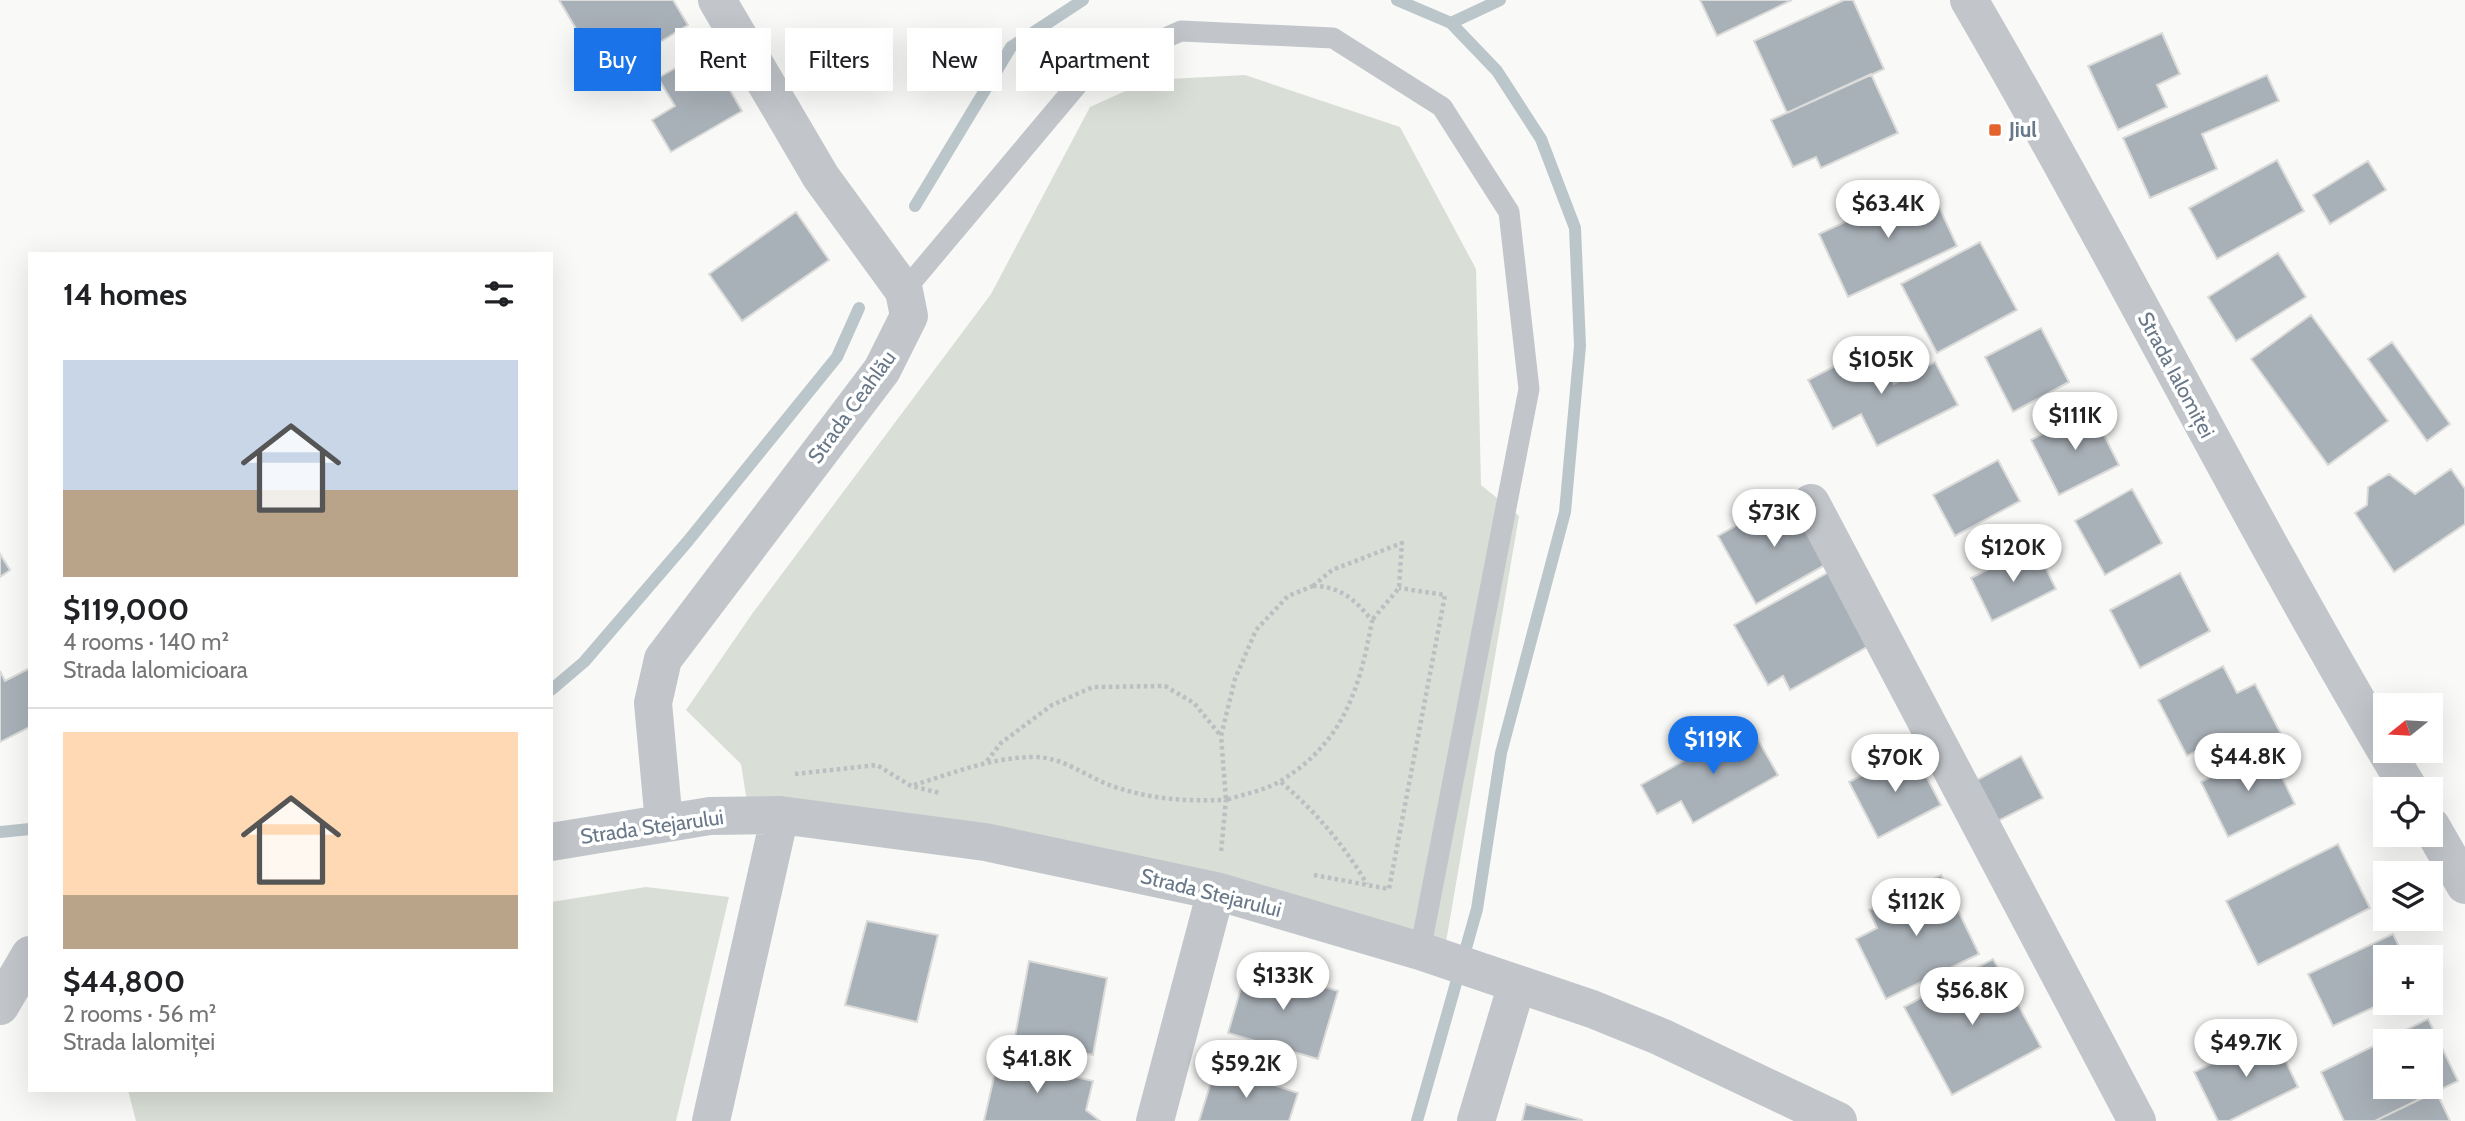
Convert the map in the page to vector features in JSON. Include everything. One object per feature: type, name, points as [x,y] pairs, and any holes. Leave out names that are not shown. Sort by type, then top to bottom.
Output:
[{"type":"street","points":[[717,0],[821,177],[904,290]]},
{"type":"street","name":"Strada Ialomiței","points":[[1969,0],[2030,105],[2301,605],[2373,728]]},
{"type":"street","name":"Strada Ceahlău","points":[[664,823],[653,703],[663,659],[882,370],[909,316],[904,290]]},
{"type":"street","points":[[1811,503],[2137,1121]]},
{"type":"street","points":[[711,1121],[780,815]]},
{"type":"street","name":"Strada Stejarului","points":[[553,842],[710,816],[780,815],[985,842],[1216,891],[1430,955],[1592,1009],[1661,1037],[1838,1121]]},
{"type":"street","points":[[2443,847],[2465,885]]},
{"type":"street","points":[[1155,1121],[1216,891]]},
{"type":"street","points":[[1476,1121],[1504,980]]},
{"type":"lane","points":[[904,290],[1088,72],[1181,31],[1333,38],[1442,107],[1509,212],[1529,389],[1430,955]]},
{"type":"path","points":[[911,786],[986,762],[1036,757],[1064,762],[1113,787],[1173,802],[1226,800],[1281,782],[1306,762],[1343,719],[1362,676],[1371,621],[1399,588],[1402,543],[1332,570],[1313,586],[1288,596],[1256,630],[1235,680],[1221,736],[1226,800],[1216,891]]},
{"type":"path","points":[[1313,586],[1327,586],[1341,591],[1358,602],[1371,621]]},
{"type":"path","points":[[1300,873],[1389,889],[1445,595],[1399,588]]},
{"type":"path","points":[[986,762],[1001,743],[1052,705],[1093,687],[1164,686],[1194,703],[1221,736]]},
{"type":"path","points":[[781,776],[877,765],[911,786],[951,795]]},
{"type":"path","points":[[1281,782],[1329,828],[1367,885]]},
{"type":"shaded area","points":[[1245,75],[1400,127],[1476,269],[1481,485],[1519,516],[1446,942],[747,802],[741,764],[686,710],[752,614],[991,294],[1090,107],[1126,91],[1174,91],[1174,79]]},
{"type":"shaded area","points":[[646,887],[729,897],[676,1121],[136,1121],[129,1092],[553,1092],[553,902]]},
{"type":"building","points":[[559,0],[673,0],[688,25],[675,28],[675,33],[661,41],[661,28],[576,28]]},
{"type":"building","points":[[1700,0],[1792,0],[1717,36]]},
{"type":"building","points":[[1844,0],[1853,0],[1884,69],[1787,113],[1754,41]]},
{"type":"building","points":[[2162,33],[2180,74],[2157,85],[2167,107],[2118,130],[2088,66]]},
{"type":"building","points":[[675,68],[675,91],[731,91],[742,111],[671,152],[652,120],[675,106],[661,83],[661,76]]},
{"type":"building","points":[[1871,74],[1898,133],[1821,168],[1816,157],[1793,167],[1771,120]]},
{"type":"building","points":[[2267,75],[2279,101],[2202,134],[2217,169],[2150,198],[2123,138]]},
{"type":"building","points":[[2277,160],[2304,211],[2217,259],[2189,208]]},
{"type":"building","points":[[2368,161],[2386,190],[2330,224],[2313,195]]},
{"type":"building","points":[[1928,183],[1957,246],[1848,297],[1819,234]]},
{"type":"building","points":[[796,212],[829,260],[742,321],[709,274]]},
{"type":"building","points":[[1980,242],[2017,310],[1937,353],[1901,284]]},
{"type":"building","points":[[2278,253],[2306,297],[2236,341],[2208,297]]},
{"type":"building","points":[[2311,315],[2388,421],[2328,465],[2251,359]]},
{"type":"building","points":[[2041,328],[2069,382],[2013,412],[1985,357]]},
{"type":"building","points":[[2392,342],[2450,424],[2427,441],[2368,359]]},
{"type":"building","points":[[1874,346],[1894,384],[1935,362],[1958,405],[1877,446],[1861,414],[1833,429],[1808,380]]},
{"type":"building","points":[[2091,409],[2119,465],[2059,495],[2031,440]]},
{"type":"building","points":[[1998,460],[2020,501],[1955,536],[1933,495]]},
{"type":"building","points":[[2451,469],[2465,489],[2465,524],[2394,572],[2355,513],[2367,505],[2368,487],[2389,474],[2415,494]]},
{"type":"building","points":[[2132,489],[2162,543],[2105,575],[2075,521]]},
{"type":"building","points":[[1792,494],[1830,562],[1756,604],[1718,536]]},
{"type":"building","points":[[2035,546],[2056,589],[1992,621],[1971,578]]},
{"type":"building","points":[[0,554],[10,570],[0,577]]},
{"type":"building","points":[[1831,571],[1872,644],[1790,690],[1783,676],[1768,685],[1734,625]]},
{"type":"building","points":[[2180,573],[2210,631],[2140,668],[2110,610]]},
{"type":"building","points":[[2223,666],[2237,693],[2255,684],[2281,734],[2223,764],[2211,743],[2187,756],[2158,700]]},
{"type":"building","points":[[28,669],[28,728],[0,742],[0,671],[5,681]]},
{"type":"building","points":[[1749,724],[1778,775],[1693,823],[1681,801],[1657,814],[1641,785]]},
{"type":"building","points":[[1912,749],[1941,805],[1878,838],[1849,782]]},
{"type":"building","points":[[2268,749],[2295,804],[2228,837],[2201,782]]},
{"type":"building","points":[[2021,756],[2043,798],[1996,822],[1975,781]]},
{"type":"building","points":[[2338,844],[2370,908],[2258,965],[2226,901]]},
{"type":"building","points":[[1941,875],[1979,954],[1886,999],[1856,939],[1877,928],[1869,910]]},
{"type":"building","points":[[867,921],[938,935],[917,1022],[845,1005]]},
{"type":"building","points":[[2393,934],[2398,945],[2373,945],[2373,1008],[2333,1026],[2308,974]]},
{"type":"building","points":[[1993,959],[2041,1047],[1952,1095],[1904,1007]]},
{"type":"building","points":[[1029,961],[1107,978],[1093,1055],[1015,1037]]},
{"type":"building","points":[[1248,964],[1338,991],[1318,1059],[1228,1033]]},
{"type":"building","points":[[2428,1019],[2433,1029],[2408,1029]]},
{"type":"building","points":[[2273,1034],[2298,1087],[2229,1121],[2218,1121],[2194,1072]]},
{"type":"building","points":[[2373,1046],[2373,1099],[2421,1099],[2375,1121],[2344,1121],[2321,1072]]},
{"type":"building","points":[[2443,1050],[2458,1081],[2443,1088]]},
{"type":"building","points":[[998,1059],[1093,1081],[1086,1110],[1100,1121],[984,1121]]},
{"type":"building","points":[[1216,1066],[1298,1093],[1289,1121],[1199,1121]]},
{"type":"building","points":[[2420,1099],[2440,1099],[2450,1121],[2375,1121]]},
{"type":"building","points":[[1526,1104],[1582,1120],[1582,1121],[1522,1121]]},
{"type":"waterway","points":[[915,206],[1011,47],[1083,0]]},
{"type":"waterway","points":[[1397,0],[1451,23],[1497,71],[1541,139],[1575,228],[1580,346],[1565,512],[1501,753],[1477,909],[1417,1121]]},
{"type":"waterway","points":[[1451,23],[1500,0]]},
{"type":"waterway","points":[[553,688],[584,662],[688,541],[837,357],[859,308]]},
{"type":"waterway","points":[[0,832],[28,829]]},
{"type":"place","name":"Jiul","points":[[1995,130]]}]
